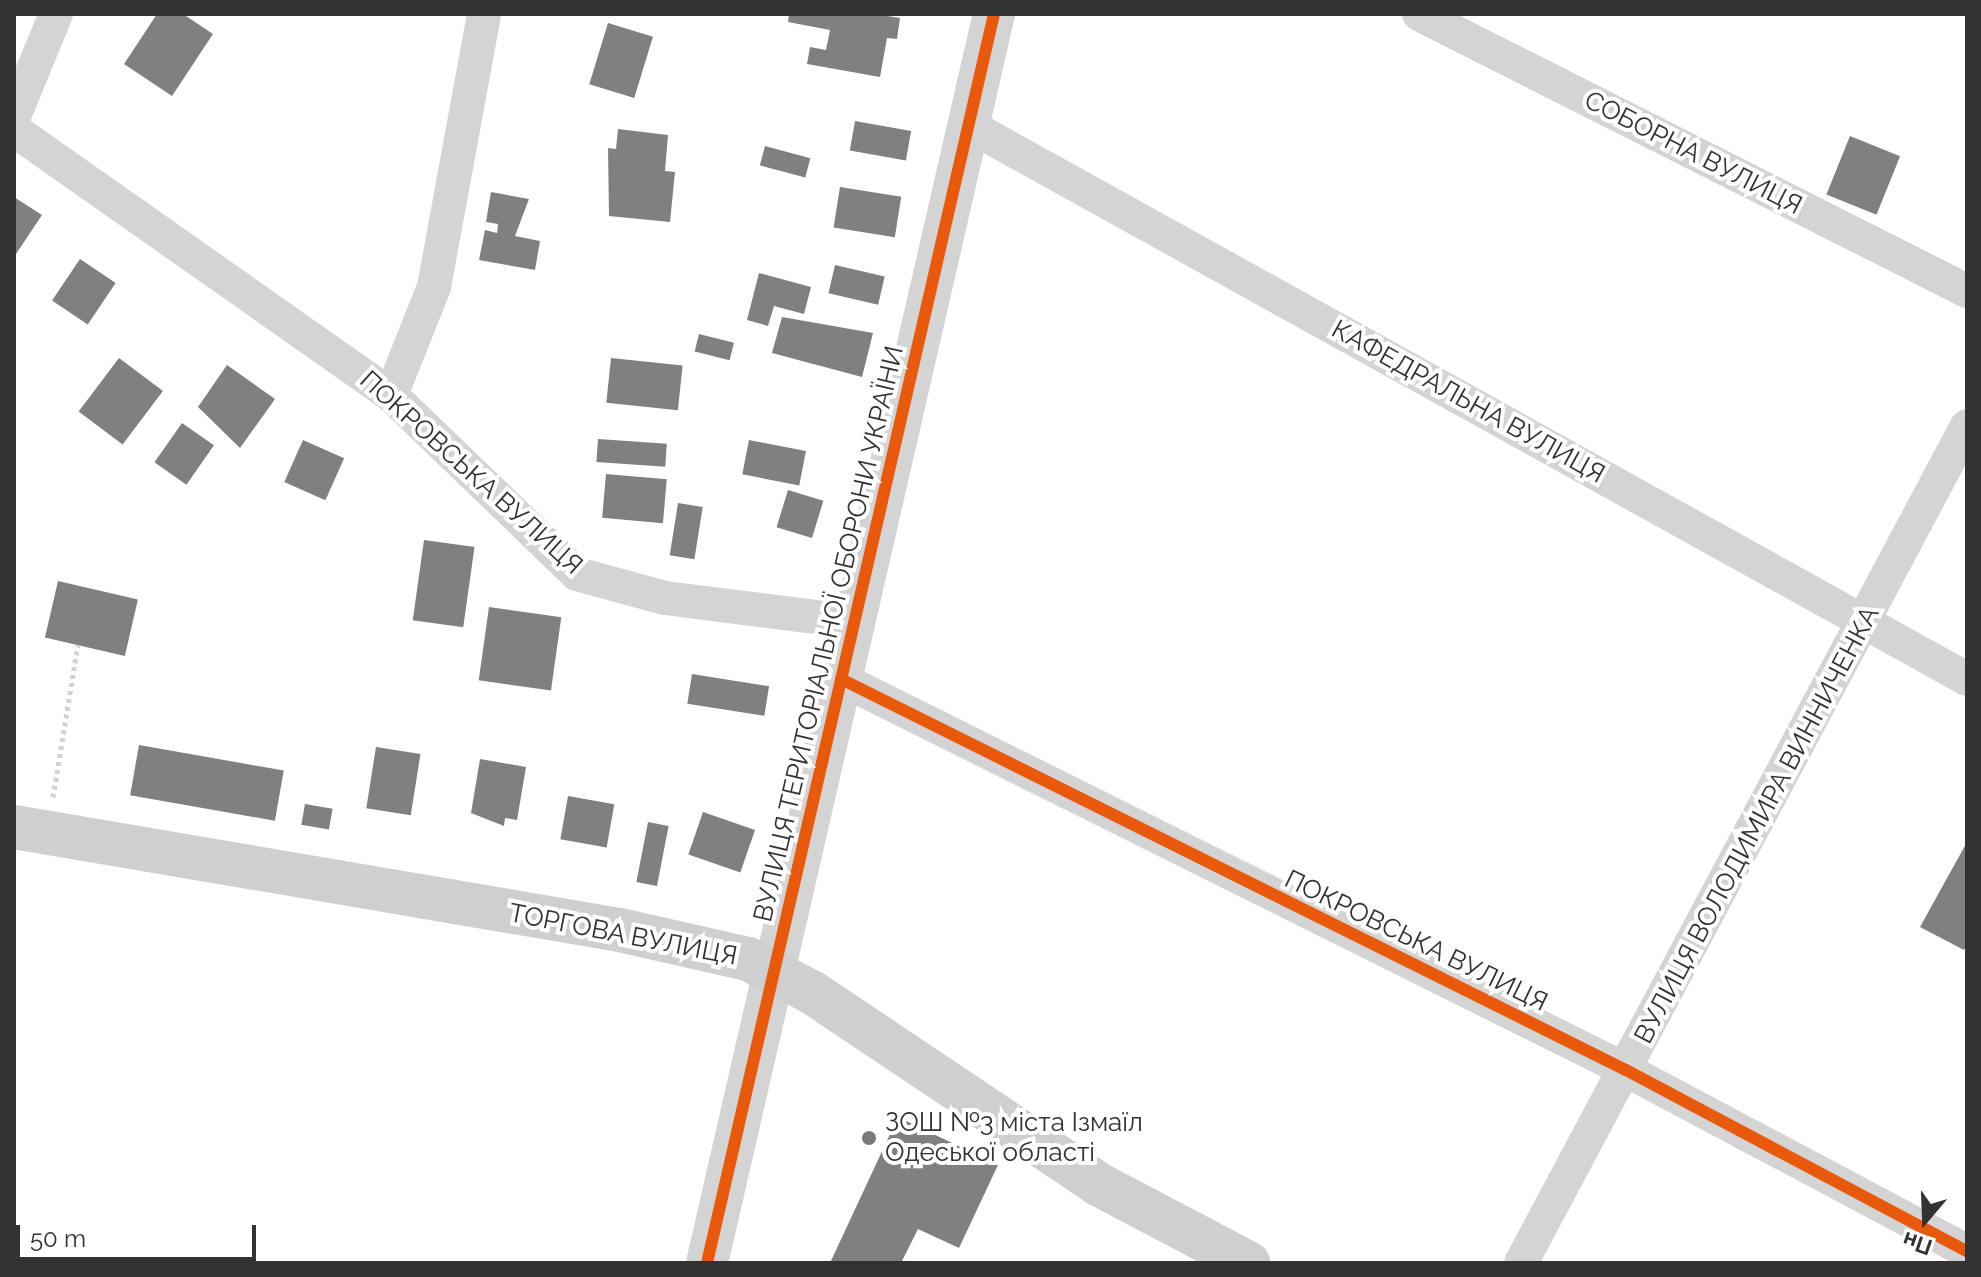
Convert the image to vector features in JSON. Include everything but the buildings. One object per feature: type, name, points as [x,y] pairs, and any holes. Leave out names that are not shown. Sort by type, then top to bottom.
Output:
[{"type":"main road","name":"ТОРГОВА ВУЛИЦЯ","points":[[30,830],[687,942],[774,970],[1098,1184],[1248,1263]]},
{"type":"street","points":[[14,116],[56,14]]},
{"type":"street","points":[[391,395],[420,337],[434,287],[484,14]]},
{"type":"street","name":"ВУЛИЦЯ ТЕРИТОРІАЛЬНОЇ ОБОРОНИ УКРАЇНИ","points":[[707,1263],[994,14]]},
{"type":"street","name":"СОБОРНА ВУЛИЦЯ","points":[[1419,14],[1967,291]]},
{"type":"street","name":"КАФЕДРАЛЬНА ВУЛИЦЯ","points":[[968,125],[1967,679]]},
{"type":"street","name":"ПОКРОВСЬКА ВУЛИЦЯ","points":[[14,130],[391,395],[594,583],[854,622]]},
{"type":"street","name":"ВУЛИЦЯ ВОЛОДИМИРА ВИННИЧЕНКА","points":[[1521,1263],[1866,622],[1967,426]]},
{"type":"street","name":"ПОКРОВСЬКА ВУЛИЦЯ","points":[[841,679],[1626,1070],[1967,1251]]},
{"type":"path","points":[[30,830],[78,645]]},
{"type":"cycle path","points":[[707,1263],[994,14]]},
{"type":"cycle path","points":[[841,679],[1626,1070],[1967,1251]]},
{"type":"place","name":"ЗОШ №3 міста Ізмаїл Одеської області","points":[[869,1138]]}]
